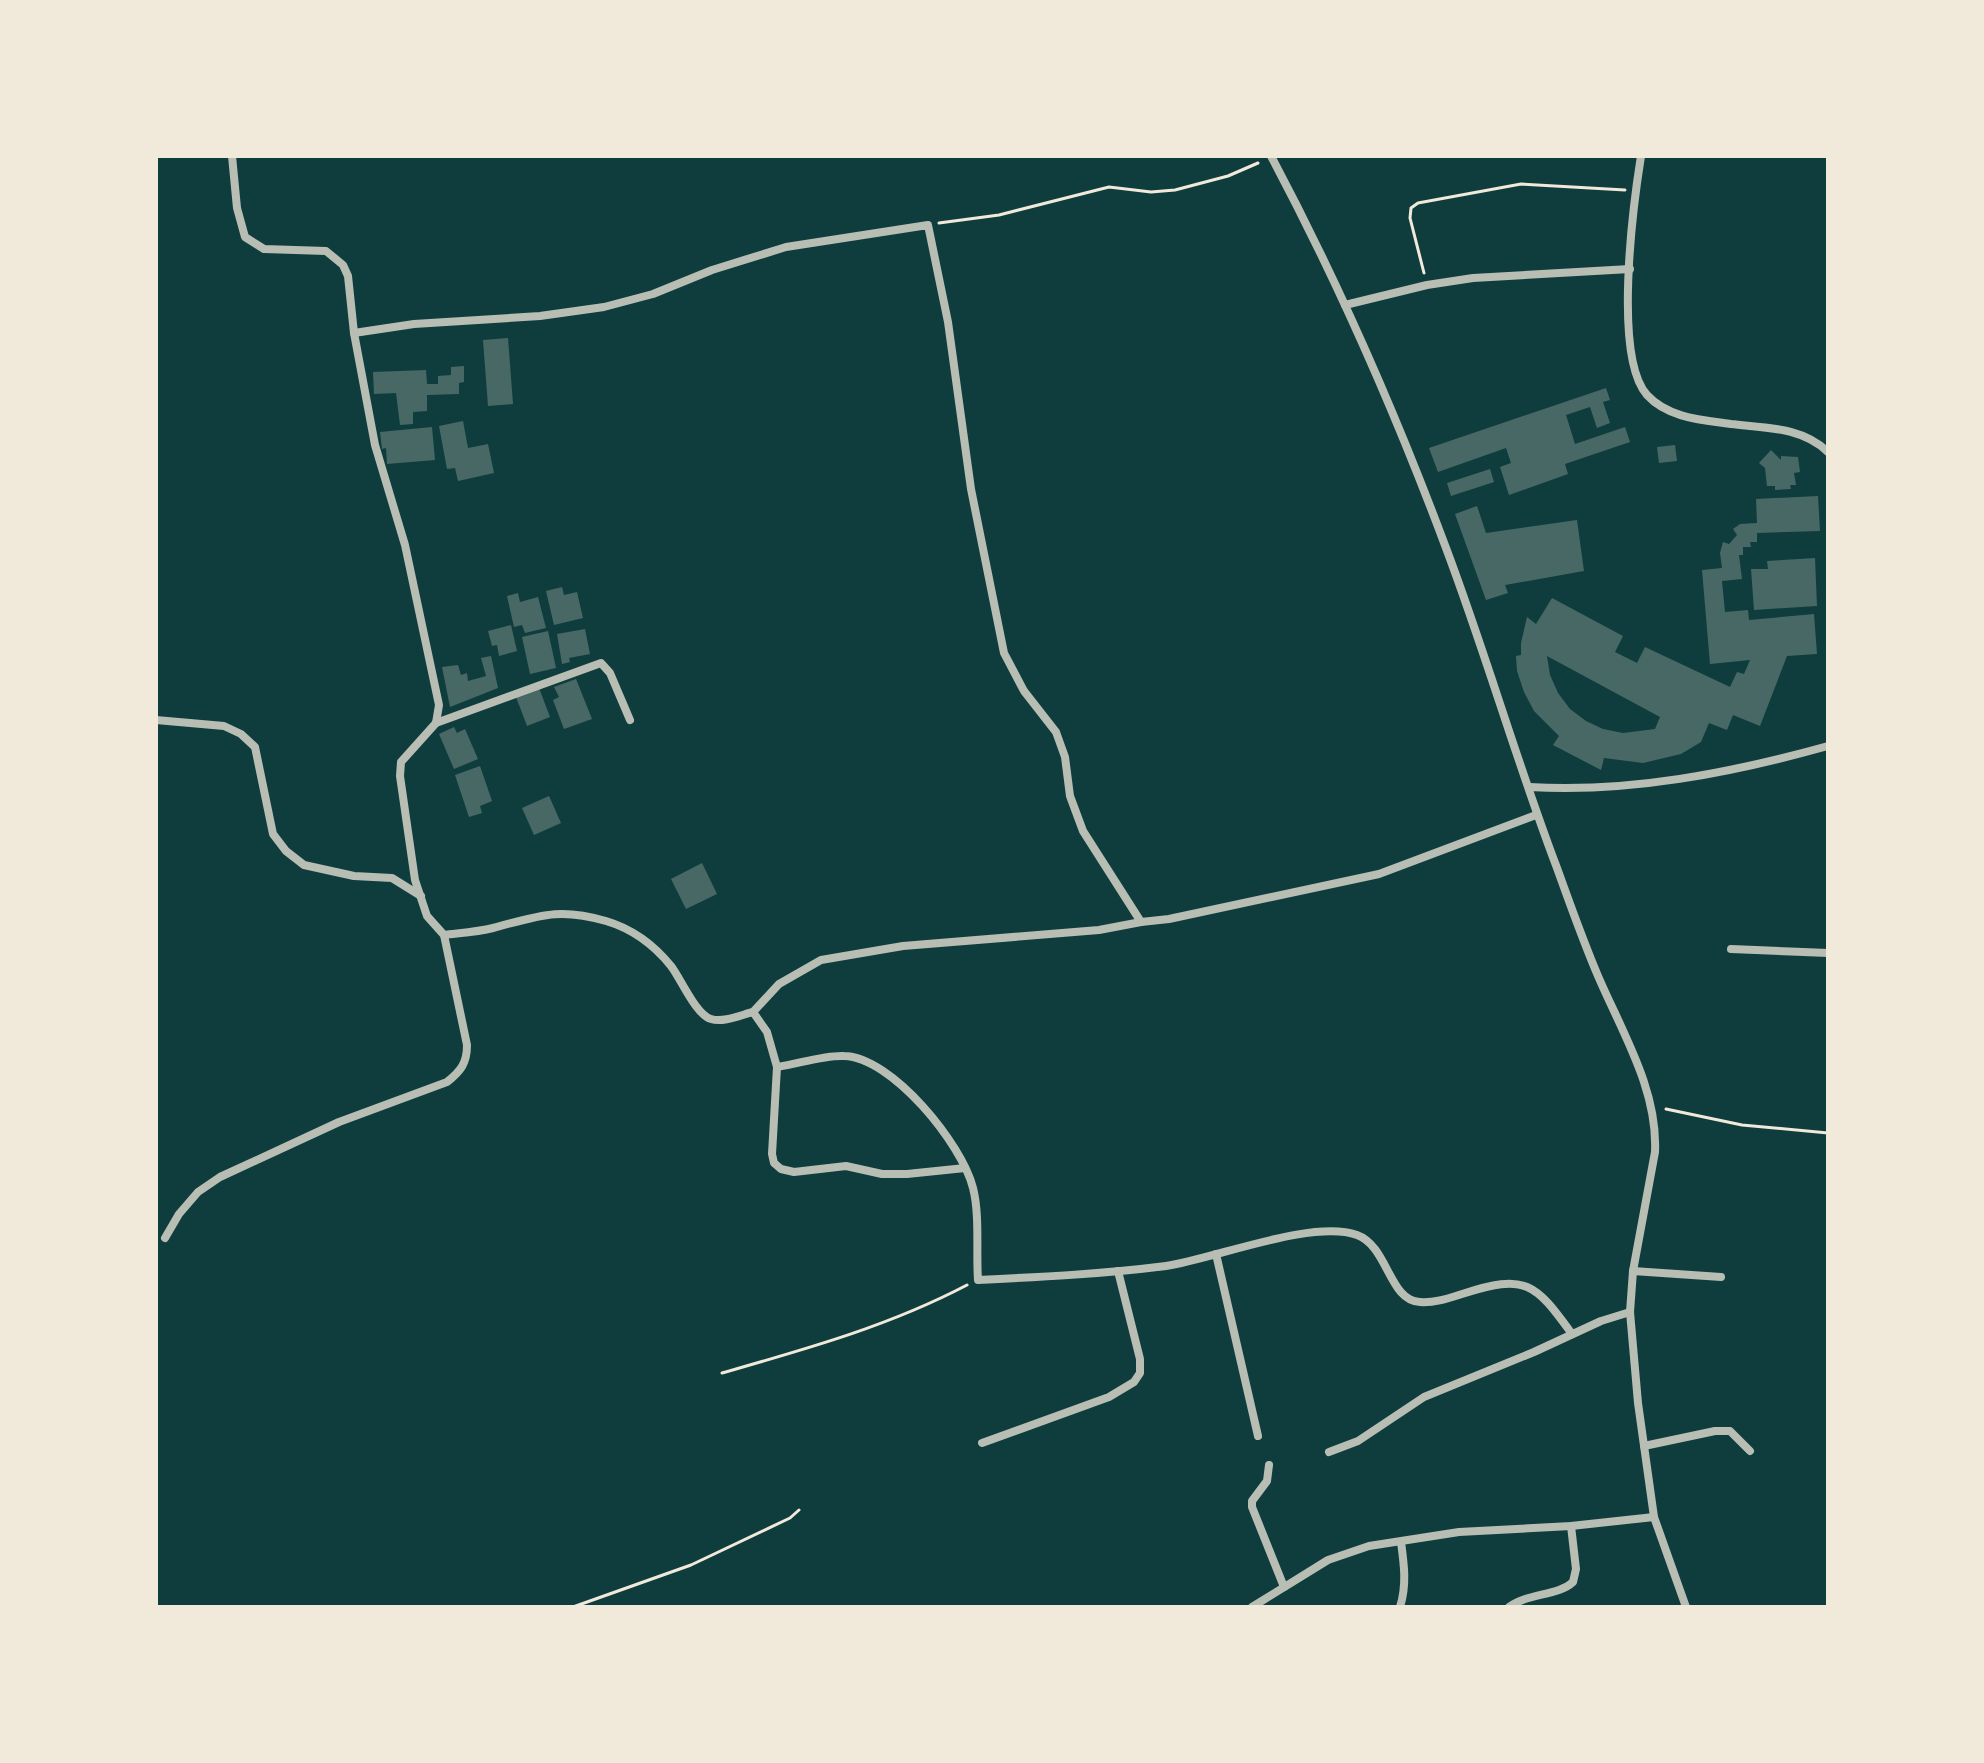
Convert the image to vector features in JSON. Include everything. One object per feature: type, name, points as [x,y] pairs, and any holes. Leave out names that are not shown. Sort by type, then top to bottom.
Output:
[{"type":"street","points":[[232,156],[237,208],[245,237],[264,249],[326,251],[343,265],[348,276],[354,333],[375,445],[405,545],[439,705],[436,723]]},
{"type":"street","points":[[1272,156],[1345,305],[1447,548],[1536,815],[1596,971],[1647,1089],[1656,1134],[1654,1163],[1633,1271],[1630,1312],[1654,1517],[1686,1607]]},
{"type":"street","points":[[1641,156],[1630,269],[1630,357],[1645,393],[1659,405],[1682,415],[1793,431],[1828,449]]},
{"type":"street","points":[[354,333],[414,324],[540,316],[604,307],[653,294],[712,270],[786,247],[928,225],[948,322],[971,489],[1004,653],[1024,691],[1056,732],[1065,757],[1070,796],[1083,831],[1141,922]]},
{"type":"street","points":[[1345,305],[1427,285],[1548,272],[1630,269]]},
{"type":"street","points":[[165,1238],[179,1214],[198,1192],[220,1177],[339,1122],[447,1082],[460,1071],[467,1058],[444,935],[427,916],[415,880],[400,776],[401,762],[436,723],[601,663],[610,673],[630,720]]},
{"type":"street","points":[[156,720],[224,726],[241,734],[255,747],[273,834],[286,851],[304,865],[354,876],[392,878],[421,896]]},
{"type":"street","points":[[1529,787],[1623,786],[1691,777],[1783,759],[1828,746]]},
{"type":"street","points":[[444,935],[492,928],[548,913],[575,914],[608,922],[630,930],[651,945],[670,966],[702,1014],[711,1019],[721,1019],[753,1012],[779,984],[821,960],[855,953],[1099,930],[1169,919],[1379,874],[1536,815]]},
{"type":"street","points":[[1731,949],[1828,953]]},
{"type":"street","points":[[753,1012],[767,1032],[777,1067],[772,1154],[774,1163],[781,1169],[794,1172],[846,1166],[882,1174],[907,1174],[965,1168]]},
{"type":"street","points":[[777,1067],[845,1055],[874,1065],[915,1100],[952,1144],[973,1189],[978,1280],[1072,1277],[1170,1265],[1288,1236],[1325,1232],[1357,1235],[1377,1249],[1403,1295],[1418,1303],[1440,1301],[1493,1285],[1519,1283],[1537,1290],[1572,1334]]},
{"type":"street","points":[[1216,1254],[1258,1436]]},
{"type":"street","points":[[982,1443],[1109,1397],[1134,1382],[1140,1373],[1140,1359],[1118,1271]]},
{"type":"street","points":[[1633,1271],[1721,1277]]},
{"type":"street","points":[[1329,1452],[1358,1441],[1424,1397],[1601,1321],[1630,1312]]},
{"type":"street","points":[[1644,1446],[1715,1431],[1730,1431],[1750,1451]]},
{"type":"street","points":[[1269,1465],[1267,1481],[1252,1501],[1252,1507],[1284,1587]]},
{"type":"street","points":[[1252,1607],[1344,1553],[1459,1532],[1571,1526],[1654,1517]]},
{"type":"street","points":[[1509,1607],[1520,1600],[1561,1589],[1573,1582],[1576,1569],[1571,1526]]},
{"type":"street","points":[[1400,1607],[1405,1574],[1401,1542]]},
{"type":"path","points":[[928,225],[999,215],[1109,187],[1151,192],[1175,190],[1228,176],[1272,156]]},
{"type":"path","points":[[1427,285],[1410,218],[1411,208],[1418,203],[1521,184],[1636,191]]},
{"type":"path","points":[[1651,1106],[1742,1125],[1828,1133]]},
{"type":"path","points":[[722,1373],[832,1342],[924,1308],[978,1280]]},
{"type":"path","points":[[573,1607],[691,1565],[790,1518],[799,1510]]},
{"type":"building","points":[[508,338],[513,404],[488,406],[483,340]]},
{"type":"building","points":[[464,366],[464,382],[459,383],[459,394],[427,395],[427,411],[413,412],[413,424],[400,425],[396,393],[374,394],[373,372],[426,370],[427,384],[438,384],[438,376],[451,375],[451,367]]},
{"type":"building","points":[[1606,388],[1610,400],[1603,402],[1610,423],[1597,428],[1590,407],[1566,415],[1575,444],[1625,427],[1630,442],[1565,464],[1568,474],[1509,495],[1500,467],[1511,463],[1506,448],[1438,472],[1429,448]]},
{"type":"building","points":[[463,421],[468,448],[488,444],[494,473],[458,481],[455,468],[447,469],[439,426]]},
{"type":"building","points":[[432,427],[435,460],[387,464],[386,448],[382,449],[380,432]]},
{"type":"building","points":[[1675,445],[1677,461],[1659,463],[1657,447]]},
{"type":"building","points":[[1771,450],[1781,460],[1781,456],[1798,457],[1800,472],[1794,473],[1796,485],[1790,485],[1791,489],[1775,490],[1775,486],[1767,486],[1765,468],[1759,463]]},
{"type":"building","points":[[1490,469],[1494,482],[1451,496],[1447,483]]},
{"type":"building","points":[[1818,496],[1820,531],[1757,533],[1757,542],[1750,542],[1751,547],[1743,547],[1743,555],[1739,555],[1742,579],[1722,581],[1725,612],[1748,610],[1749,620],[1814,614],[1817,654],[1787,656],[1760,726],[1733,715],[1727,730],[1709,723],[1701,742],[1681,754],[1643,763],[1604,758],[1601,770],[1553,745],[1559,736],[1534,711],[1517,671],[1516,656],[1521,655],[1527,617],[1536,624],[1552,598],[1623,636],[1615,652],[1637,663],[1645,647],[1730,687],[1737,672],[1744,674],[1750,660],[1710,664],[1702,570],[1722,568],[1720,553],[1723,542],[1729,544],[1737,535],[1733,529],[1740,524],[1757,523],[1756,499]],"holes":[[[1547,656],[1660,717],[1655,729],[1623,733],[1586,721],[1570,709],[1558,693],[1550,675]]]},
{"type":"building","points":[[1477,506],[1486,533],[1577,520],[1584,571],[1505,585],[1508,593],[1486,600],[1455,514]]},
{"type":"building","points":[[1815,558],[1817,606],[1754,610],[1751,569],[1768,569],[1767,561]]},
{"type":"building","points":[[562,587],[564,595],[577,592],[583,618],[554,625],[546,591]]},
{"type":"building","points":[[518,593],[520,602],[538,597],[546,628],[525,633],[522,625],[514,627],[507,596]]},
{"type":"building","points":[[511,625],[517,651],[499,656],[497,645],[492,646],[488,631]]},
{"type":"building","points":[[585,629],[590,654],[569,658],[570,662],[562,664],[557,634]]},
{"type":"building","points":[[548,631],[556,668],[530,674],[522,637]]},
{"type":"building","points":[[491,656],[498,688],[450,707],[442,667],[458,665],[461,675],[467,673],[468,681],[486,676],[481,658]]},
{"type":"building","points":[[576,679],[592,719],[564,729],[553,700],[559,697],[554,687]]},
{"type":"building","points":[[539,688],[550,717],[527,726],[516,697]]},
{"type":"building","points":[[454,727],[457,733],[465,729],[478,759],[454,769],[439,734]]},
{"type":"building","points":[[480,766],[492,801],[480,806],[482,813],[469,817],[455,775]]},
{"type":"building","points":[[549,796],[561,823],[534,835],[522,808]]},
{"type":"building","points":[[702,863],[717,894],[686,909],[671,879]]}]
